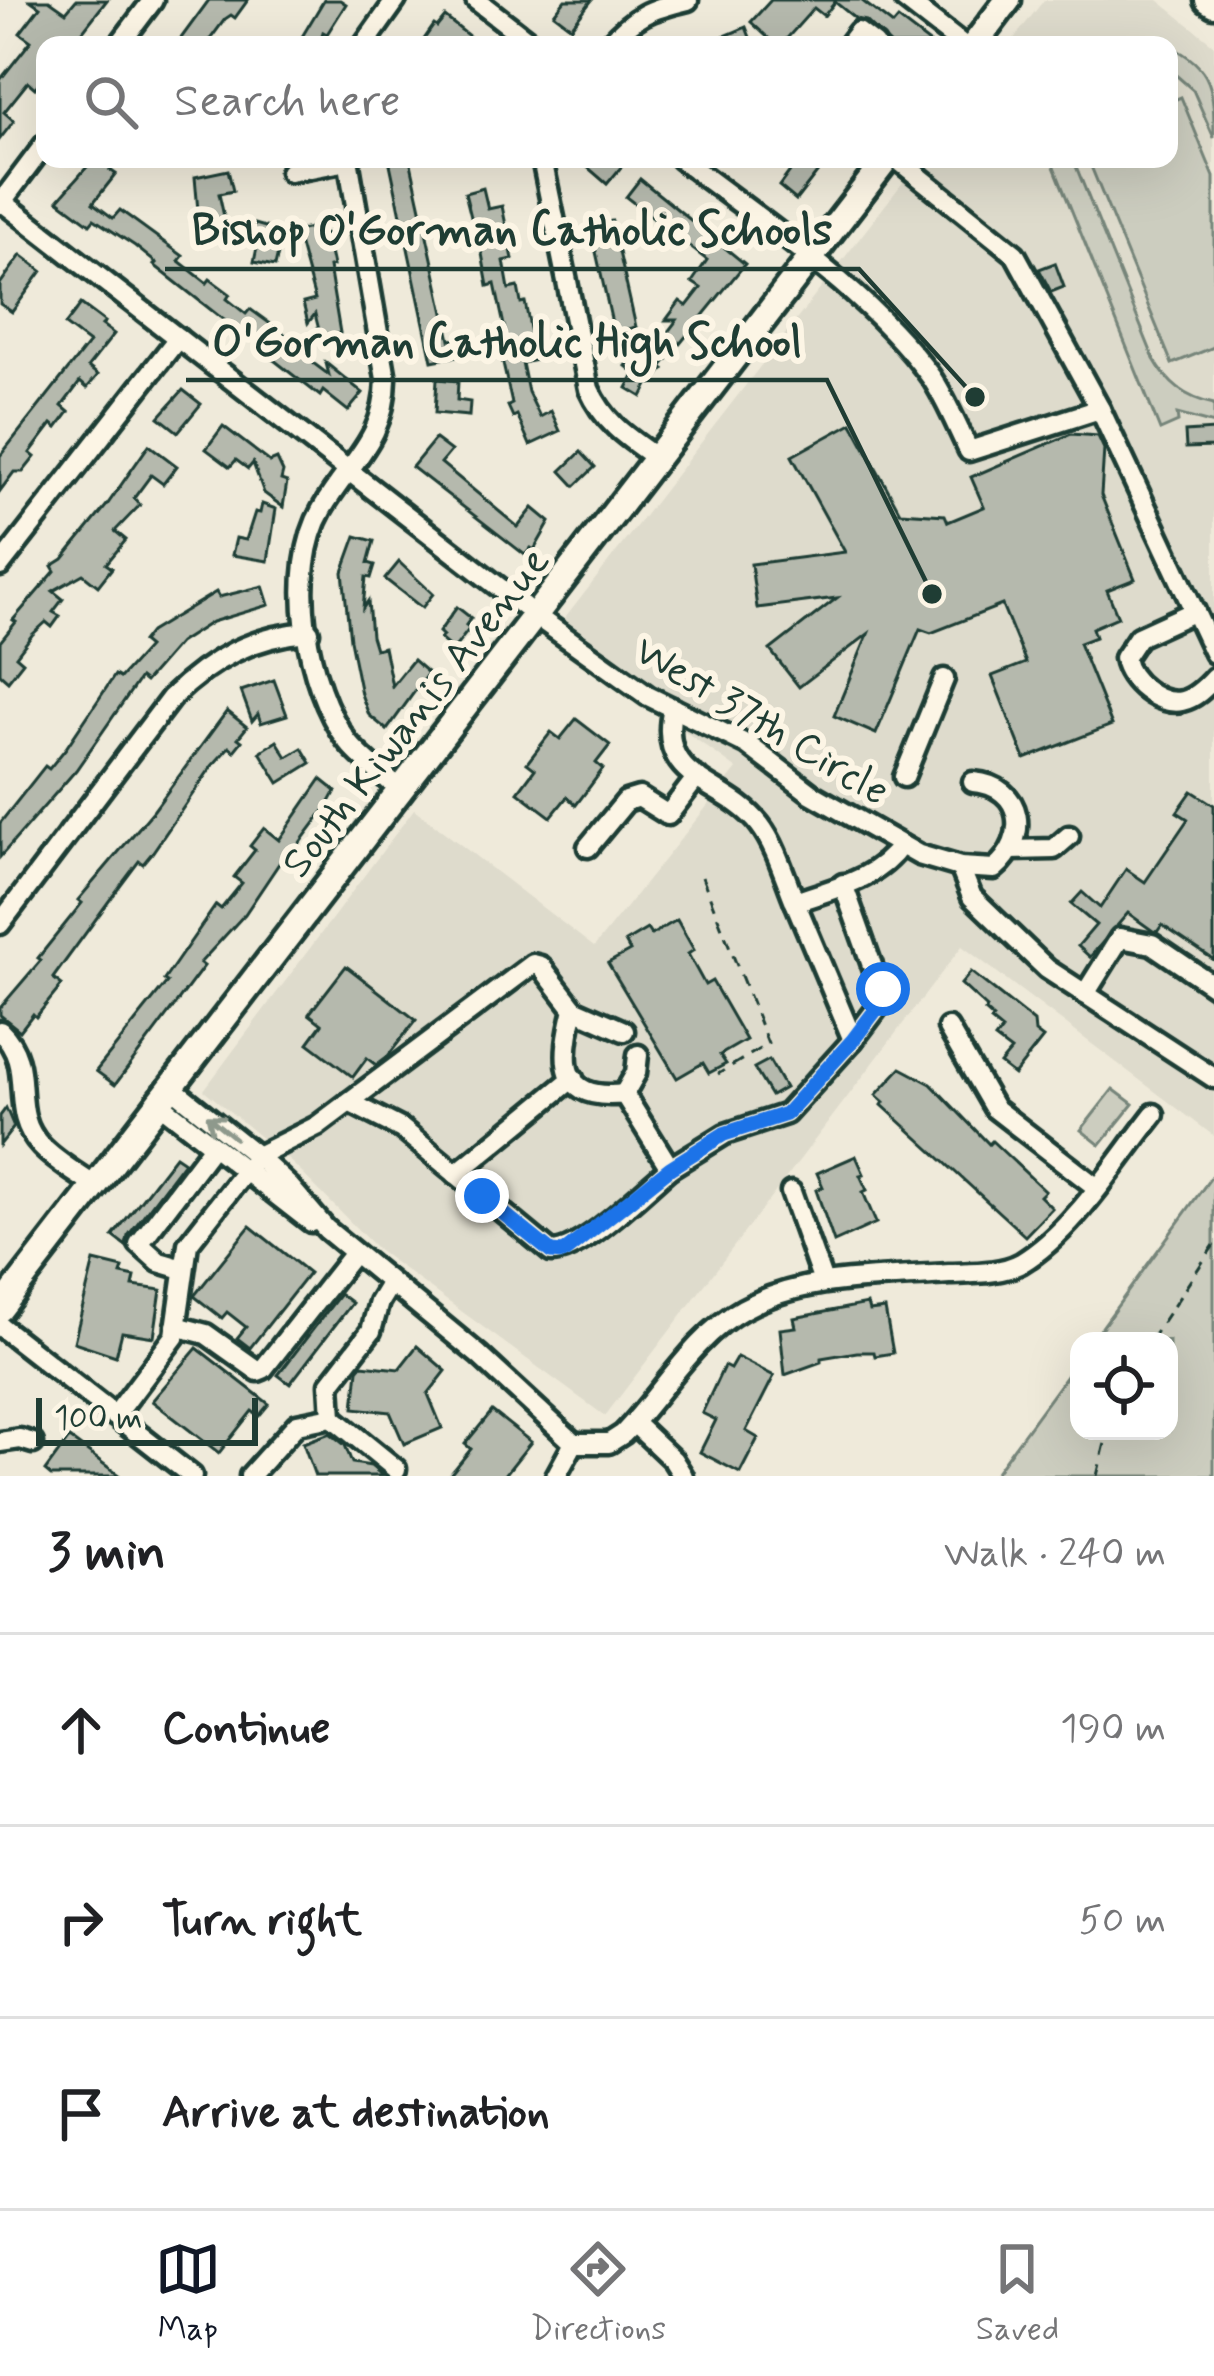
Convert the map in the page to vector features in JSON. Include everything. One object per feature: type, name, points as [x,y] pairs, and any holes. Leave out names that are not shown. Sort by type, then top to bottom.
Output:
[{"type":"main road","points":[[980,36],[1004,2]]},
{"type":"main road","name":"South Kiwanis Avenue","points":[[0,1309],[880,168]]},
{"type":"street","points":[[126,36],[153,0]]},
{"type":"street","points":[[370,36],[396,0]]},
{"type":"street","points":[[476,0],[522,36]]},
{"type":"street","points":[[616,36],[649,9],[688,0]]},
{"type":"street","points":[[905,0],[951,36]]},
{"type":"street","points":[[1,201],[36,156]]},
{"type":"street","points":[[290,172],[309,168]]},
{"type":"street","points":[[349,168],[386,379],[383,415],[375,435],[322,508],[306,552],[303,594],[316,676],[334,722],[350,745],[402,791]]},
{"type":"street","points":[[544,168],[589,389],[615,429],[658,459]]},
{"type":"street","points":[[693,168],[892,330],[933,380],[969,451],[1100,409]]},
{"type":"street","points":[[908,168],[1015,254],[1100,409],[1214,653]]},
{"type":"street","name":"West 37th Circle","points":[[1,201],[536,616],[648,696],[748,745],[812,794],[919,855],[960,867]]},
{"type":"street","points":[[0,566],[178,338]]},
{"type":"street","points":[[1195,611],[1138,638],[1124,658],[1125,667],[1135,682],[1168,701],[1190,698],[1214,678]]},
{"type":"street","points":[[0,924],[171,698],[192,678],[238,649],[284,634],[309,632]]},
{"type":"street","points":[[904,777],[944,679]]},
{"type":"street","points":[[673,708],[667,731],[672,752],[760,824],[853,1040]]},
{"type":"street","points":[[588,847],[626,801],[639,797],[668,815],[697,777]]},
{"type":"street","points":[[973,782],[989,784],[1009,799],[1019,824],[1012,850],[994,869],[960,867],[972,897],[1047,969],[1214,1078]]},
{"type":"street","points":[[1012,850],[1054,849],[1069,836]]},
{"type":"street","points":[[795,902],[875,872],[902,845]]},
{"type":"street","points":[[350,1102],[402,1129],[551,1252],[563,1253],[670,1168],[724,1134],[786,1114],[853,1040],[884,999],[843,884]]},
{"type":"street","points":[[1085,994],[1120,938],[1152,944],[1214,986]]},
{"type":"street","points":[[115,1416],[171,1344],[188,1244],[251,1164],[317,1126],[533,964],[542,966],[574,1009],[624,1031]]},
{"type":"street","points":[[574,1009],[563,1052],[573,1078],[597,1095],[624,1094]]},
{"type":"street","points":[[948,1028],[994,1108],[1096,1187]]},
{"type":"street","points":[[0,1031],[20,1059],[21,1103],[39,1145],[96,1186]]},
{"type":"street","points":[[624,1094],[636,1072],[638,1055]]},
{"type":"street","points":[[456,1174],[573,1078]]},
{"type":"street","points":[[624,1094],[670,1168]]},
{"type":"street","points":[[166,1096],[213,1146],[290,1187],[326,1229],[479,1355],[574,1443],[609,1443],[634,1423],[694,1352],[741,1310],[824,1282],[1016,1266],[1050,1243],[1154,1114]]},
{"type":"street","points":[[166,1096],[251,1164]]},
{"type":"street","points":[[184,1269],[158,1262],[140,1244],[213,1146]]},
{"type":"street","points":[[791,1192],[824,1282]]},
{"type":"street","points":[[176,1326],[206,1334],[263,1370],[354,1253]]},
{"type":"street","points":[[390,1284],[371,1331],[330,1384],[332,1417],[396,1468]]},
{"type":"street","points":[[0,1326],[191,1476]]},
{"type":"street","points":[[250,1476],[297,1424],[332,1417]]},
{"type":"street","points":[[634,1423],[683,1476]]},
{"type":"street","points":[[0,1442],[20,1438],[33,1443]]},
{"type":"street","points":[[556,1476],[574,1443]]},
{"type":"path","points":[[702,877],[768,1044],[718,1074]]},
{"type":"path","points":[[1156,1332],[1214,1245]]},
{"type":"path","points":[[1097,1476],[1106,1440]]},
{"type":"shaded area","points":[[1044,0],[1158,0],[1214,45],[1214,1136],[962,946],[605,1416],[379,1251],[293,1164],[204,1090],[414,809],[594,947],[737,769],[552,635],[914,168],[1178,168],[1178,36],[1016,36]]},
{"type":"shaded area","points":[[1178,51],[1195,62],[1208,82],[1214,138],[1193,90],[1178,77]]},
{"type":"shaded area","points":[[1178,98],[1214,177],[1214,347],[1172,364],[1092,168],[1178,168]]},
{"type":"shaded area","points":[[1055,168],[1077,168],[1165,376],[1178,389],[1214,404],[1214,424],[1177,414],[1178,422],[1160,430]]},
{"type":"shaded area","points":[[1113,1089],[1133,1104],[1100,1145],[1081,1130]]},
{"type":"shaded area","points":[[1214,1173],[1214,1476],[993,1476],[1070,1370],[1070,1440],[1178,1440],[1178,1332],[1099,1332]]},
{"type":"building","points":[[30,0],[49,0],[66,12],[76,0],[107,0],[79,36],[36,36],[36,87],[28,82],[4,112],[14,121],[0,139],[0,80],[31,41],[20,33],[40,7]]},
{"type":"building","points":[[209,0],[248,0],[213,36],[183,36]]},
{"type":"building","points":[[324,0],[346,4],[327,34],[302,36]]},
{"type":"building","points":[[565,0],[592,0],[571,27],[554,14]]},
{"type":"building","points":[[771,0],[861,0],[893,25],[898,19],[920,36],[882,36],[835,2],[824,16],[814,8],[789,36],[766,36],[751,22]]},
{"type":"building","points":[[445,17],[469,36],[426,36]]},
{"type":"building","points":[[746,27],[750,36],[725,36]]},
{"type":"building","points":[[86,168],[112,168],[116,174],[93,203],[113,218],[120,210],[183,256],[179,261],[207,283],[210,279],[230,294],[227,299],[246,314],[250,309],[297,343],[289,345],[329,375],[326,363],[363,393],[348,411],[323,391],[320,396],[135,246],[94,219],[90,224],[58,200]]},
{"type":"building","points":[[391,168],[412,168],[450,340],[458,339],[461,354],[432,361]]},
{"type":"building","points":[[588,168],[620,168],[607,184]]},
{"type":"building","points":[[792,168],[820,169],[796,200],[779,186]]},
{"type":"building","points":[[228,170],[233,191],[219,194],[225,221],[205,225],[199,222],[195,177]]},
{"type":"building","points":[[640,179],[745,264],[642,397],[627,388],[635,373],[626,366],[640,347],[642,356],[654,342],[658,345],[677,320],[666,320],[680,301],[687,306],[701,288],[692,282],[707,260],[626,197]]},
{"type":"building","points":[[483,188],[488,209],[502,206],[513,259],[504,261],[509,289],[518,287],[521,303],[525,302],[536,360],[522,363],[528,392],[540,417],[551,411],[560,431],[530,445],[508,406],[512,404],[499,346],[508,344],[495,284],[488,286],[465,193]]},
{"type":"building","points":[[612,221],[636,327],[614,332],[590,225]]},
{"type":"building","points":[[248,222],[283,232],[275,266],[254,262],[258,243],[228,237],[231,223],[247,226]]},
{"type":"building","points":[[320,226],[333,266],[329,267],[340,333],[321,338],[315,314],[308,323],[303,303],[315,300],[296,231]]},
{"type":"building","points":[[21,255],[42,271],[12,312],[0,304],[0,284]]},
{"type":"building","points":[[1055,263],[1064,287],[1051,292],[1039,269]]},
{"type":"building","points":[[81,304],[114,334],[88,367],[98,375],[87,388],[80,382],[62,406],[69,412],[57,428],[52,424],[30,453],[35,457],[23,472],[14,472],[0,491],[0,456],[89,343],[65,325]]},
{"type":"building","points":[[437,379],[458,381],[457,400],[470,402],[469,416],[435,413]]},
{"type":"building","points":[[183,390],[201,404],[178,432],[159,417]]},
{"type":"building","points":[[852,423],[900,512],[945,515],[948,522],[984,507],[971,477],[1071,434],[1098,436],[1104,449],[1101,495],[1135,579],[1107,590],[1118,617],[1092,628],[1095,637],[1079,643],[1112,725],[1025,759],[992,676],[1026,663],[1002,605],[931,633],[920,629],[876,734],[834,716],[868,634],[799,687],[770,650],[837,598],[757,608],[751,564],[845,552],[792,456]]},
{"type":"building","points":[[223,426],[270,462],[277,459],[281,480],[287,482],[283,507],[264,493],[253,463],[248,469],[236,460],[230,467],[206,449]]},
{"type":"building","points":[[1214,430],[1214,447],[1186,448],[1185,432]]},
{"type":"building","points":[[435,439],[451,451],[441,463],[518,527],[533,508],[550,522],[534,550],[525,555],[412,467]]},
{"type":"building","points":[[149,445],[177,466],[163,484],[151,475],[134,498],[140,505],[115,531],[126,540],[106,564],[112,568],[98,586],[83,574],[53,591],[63,599],[53,612],[60,616],[52,627],[46,622],[32,635],[16,656],[23,662],[8,681],[0,674],[0,642],[16,622],[13,620],[55,571],[52,566],[107,505]]},
{"type":"building","points":[[581,452],[595,467],[575,486],[561,471]]},
{"type":"building","points":[[262,504],[276,509],[268,561],[232,555],[236,538],[246,540]]},
{"type":"building","points":[[356,536],[374,541],[368,563],[375,565],[371,578],[366,577],[363,608],[368,601],[371,636],[375,649],[384,647],[392,686],[413,660],[428,673],[387,730],[369,715],[350,640],[343,572]]},
{"type":"building","points":[[399,562],[433,594],[422,608],[385,579]]},
{"type":"building","points":[[263,586],[269,605],[212,622],[179,643],[145,682],[140,678],[76,770],[0,857],[0,823],[45,766],[49,769],[66,748],[115,675],[120,678],[148,647],[142,642],[150,632],[216,592],[219,597]]},
{"type":"building","points":[[457,607],[471,618],[466,625],[470,628],[453,650],[439,632]]},
{"type":"building","points":[[274,680],[287,715],[261,723],[258,714],[252,721],[241,691]]},
{"type":"building","points":[[227,711],[247,727],[238,738],[242,741],[234,751],[229,747],[212,766],[152,853],[143,864],[139,861],[53,978],[62,985],[20,1031],[0,1015],[0,1008],[41,960],[38,958],[82,903],[78,900],[154,810]]},
{"type":"building","points":[[576,719],[610,745],[596,763],[603,769],[576,805],[567,797],[551,817],[518,792],[535,769],[527,763],[551,732],[560,739]]},
{"type":"building","points":[[277,741],[287,757],[302,748],[311,763],[279,783],[260,752]]},
{"type":"building","points":[[321,779],[336,791],[329,804],[290,856],[286,853],[245,914],[200,963],[204,966],[115,1085],[96,1071],[167,982],[164,980],[216,905],[221,909],[242,883],[234,877],[255,850],[250,846],[264,828],[279,840]]},
{"type":"building","points":[[1192,791],[1214,805],[1214,960],[1162,925],[1153,931],[1128,913],[1090,957],[1078,946],[1096,925],[1071,904],[1082,892],[1100,908],[1126,869],[1145,882],[1188,819],[1177,812]]},
{"type":"building","points":[[677,920],[694,950],[688,954],[705,985],[712,981],[746,1040],[720,1055],[726,1064],[709,1073],[703,1063],[677,1078],[608,963],[630,951],[625,942],[647,929],[651,935]]},
{"type":"building","points":[[346,966],[416,1020],[388,1056],[376,1065],[367,1058],[353,1077],[308,1043],[322,1024],[309,1014]]},
{"type":"building","points":[[971,972],[1034,1022],[1035,1032],[1043,1038],[1014,1075],[1000,1064],[1011,1051],[995,1039],[1002,1030],[961,984]]},
{"type":"building","points":[[769,1060],[785,1088],[771,1096],[754,1068]]},
{"type":"building","points":[[901,1068],[931,1084],[989,1144],[992,1141],[1045,1191],[1040,1196],[1052,1208],[1025,1236],[882,1105],[876,1095]]},
{"type":"building","points":[[6,1108],[14,1127],[0,1145],[0,1116]]},
{"type":"building","points":[[175,1156],[184,1162],[128,1236],[126,1246],[113,1236]]},
{"type":"building","points":[[856,1156],[876,1223],[834,1242],[816,1190],[823,1187],[817,1173]]},
{"type":"building","points":[[250,1226],[309,1273],[250,1348],[237,1338],[246,1327],[227,1312],[222,1318],[194,1296]]},
{"type":"building","points":[[94,1261],[123,1268],[121,1274],[135,1277],[133,1286],[161,1290],[154,1337],[122,1332],[116,1356],[74,1342]]},
{"type":"building","points":[[340,1294],[352,1303],[290,1384],[278,1375]]},
{"type":"building","points":[[867,1304],[869,1311],[885,1309],[893,1353],[821,1358],[821,1362],[785,1375],[780,1329],[796,1327],[794,1318]]},
{"type":"building","points":[[417,1346],[446,1371],[428,1394],[442,1428],[404,1444],[390,1412],[354,1408],[358,1370],[362,1365],[399,1369]]},
{"type":"building","points":[[197,1348],[269,1404],[259,1416],[252,1411],[219,1453],[152,1401]]},
{"type":"building","points":[[737,1357],[774,1376],[746,1431],[758,1438],[740,1473],[700,1452],[716,1420],[702,1413],[724,1366],[730,1369]]},
{"type":"building","points":[[492,1411],[531,1442],[504,1476],[449,1476],[471,1449],[465,1444]]},
{"type":"building","points":[[330,1433],[345,1445],[352,1463],[371,1466],[383,1476],[315,1476],[303,1443]]},
{"type":"building","points":[[69,1438],[120,1476],[51,1476],[45,1471]]},
{"type":"place","name":"Bishop O'Gorman Catholic Schools","points":[[975,397]]},
{"type":"place","name":"O'Gorman Catholic High School","points":[[932,594]]},
{"type":"route","points":[[482,1196],[551,1252],[563,1253],[670,1168],[724,1134],[786,1114],[853,1040],[884,999],[883,989]]}]
